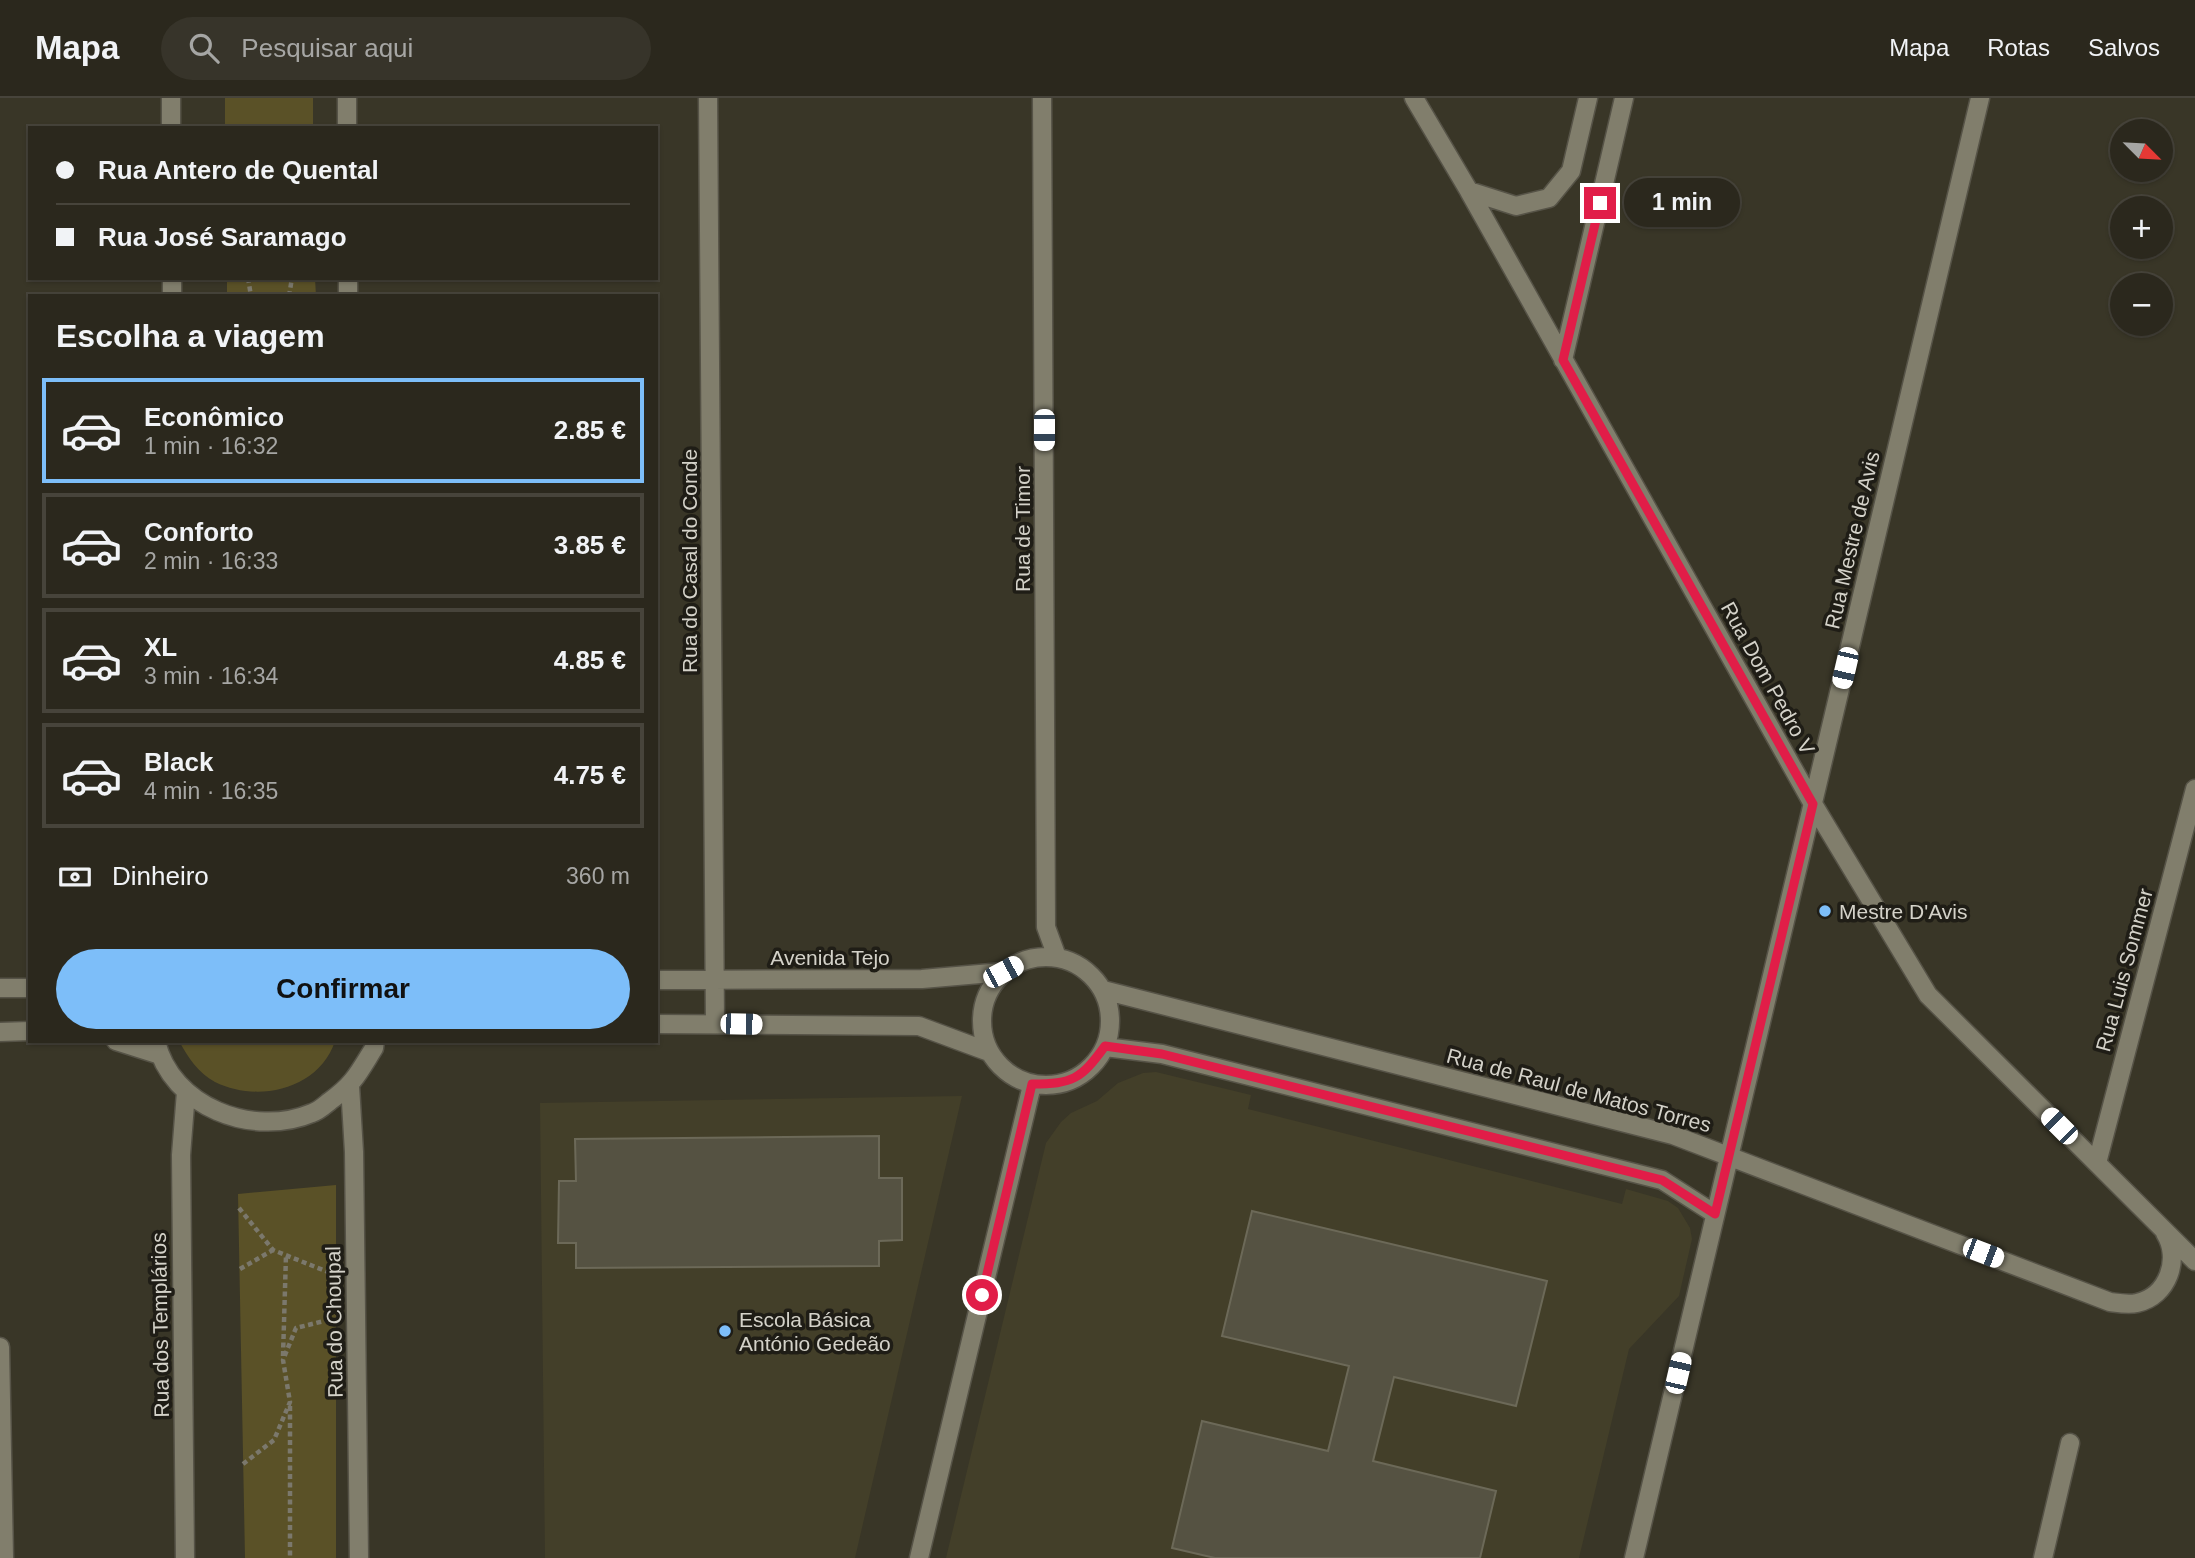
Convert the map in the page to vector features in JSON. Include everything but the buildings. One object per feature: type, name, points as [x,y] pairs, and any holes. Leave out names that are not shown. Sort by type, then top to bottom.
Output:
[{"type":"street","points":[[171,98],[171,126]]},
{"type":"street","points":[[347,98],[347,126]]},
{"type":"street","name":"Rua do Casal do Conde","points":[[708,98],[715,1024]]},
{"type":"street","name":"Rua de Timor","points":[[1042,98],[1046,927],[1057,957]]},
{"type":"street","name":"Rua Dom Pedro V","points":[[1413,98],[1469,191],[1813,804],[1928,995],[2195,1261]]},
{"type":"street","points":[[1469,191],[1516,206],[1549,198],[1571,171],[1588,98]]},
{"type":"street","points":[[1563,360],[1624,98]]},
{"type":"street","name":"Rua Mestre de Avis","points":[[1634,1558],[1980,98]]},
{"type":"street","name":"Rua Luis Sommer","points":[[2097,1163],[2195,789]]},
{"type":"street","points":[[1057,957],[1083,968],[1102,990],[1110,1018],[1105,1046],[1088,1070],[1062,1084],[1032,1084],[1007,1073],[989,1052],[981,1024],[986,996],[1003,972],[1028,959],[1057,957]]},
{"type":"street","name":"Avenida Tejo","points":[[658,980],[922,979],[1003,972]]},
{"type":"street","points":[[0,988],[28,988]]},
{"type":"street","name":"Rua de Raul de Matos Torres","points":[[1102,990],[1673,1135],[2097,1297],[2123,1304],[2137,1303],[2149,1298],[2165,1283],[2171,1271],[2173,1257],[2167,1236],[2159,1224]]},
{"type":"street","points":[[658,1024],[919,1026],[989,1052]]},
{"type":"street","points":[[0,1031],[28,1031]]},
{"type":"street","points":[[128,1043],[158,1048],[186,1092],[224,1116],[269,1123],[313,1113],[350,1086],[380,1043]]},
{"type":"street","points":[[1105,1046],[1162,1054],[1662,1180],[1715,1214]]},
{"type":"street","points":[[919,1558],[1032,1084]]},
{"type":"street","name":"Rua do Choupal","points":[[350,1086],[354,1152],[359,1558]]},
{"type":"street","name":"Rua dos Templários","points":[[185,1558],[181,1155],[186,1092]]},
{"type":"street","points":[[0,1347],[4,1558]]},
{"type":"street","points":[[2043,1558],[2070,1443]]},
{"type":"path","points":[[239,1208],[273,1250],[336,1275]]},
{"type":"path","points":[[240,1269],[273,1250]]},
{"type":"path","points":[[286,1255],[283,1360],[290,1402],[290,1558]]},
{"type":"path","points":[[283,1360],[296,1328],[336,1318]]},
{"type":"path","points":[[243,1464],[274,1440],[290,1402]]},
{"type":"shaded area","points":[[225,98],[313,98],[313,126],[225,126]]},
{"type":"shaded area","points":[[227,280],[315,280],[316,294],[227,294]]},
{"type":"shaded area","points":[[180,1043],[334,1043],[327,1058],[315,1071],[285,1088],[267,1091],[249,1091],[215,1082],[203,1074]]},
{"type":"shaded area","points":[[1156,1072],[1251,1095],[1248,1109],[1622,1204],[1626,1189],[1668,1201],[1678,1208],[1690,1228],[1692,1239],[1679,1296],[1629,1349],[1579,1558],[946,1558],[1046,1143],[1071,1113],[1097,1101],[1118,1083],[1143,1073]]},
{"type":"shaded area","name":"Escola Básica António Gedeão","points":[[962,1096],[855,1558],[545,1558],[540,1103]]},
{"type":"shaded area","points":[[336,1185],[336,1558],[245,1558],[238,1194]]},
{"type":"place","name":"Mestre D'Avis","points":[[1825,911]]},
{"type":"place","name":"Escola Básica António Gedeão","points":[[725,1331]]},
{"type":"route","points":[[982,1295],[1032,1084],[1062,1084],[1088,1070],[1105,1046],[1162,1054],[1662,1180],[1715,1214],[1813,804],[1563,360],[1600,203]]}]
